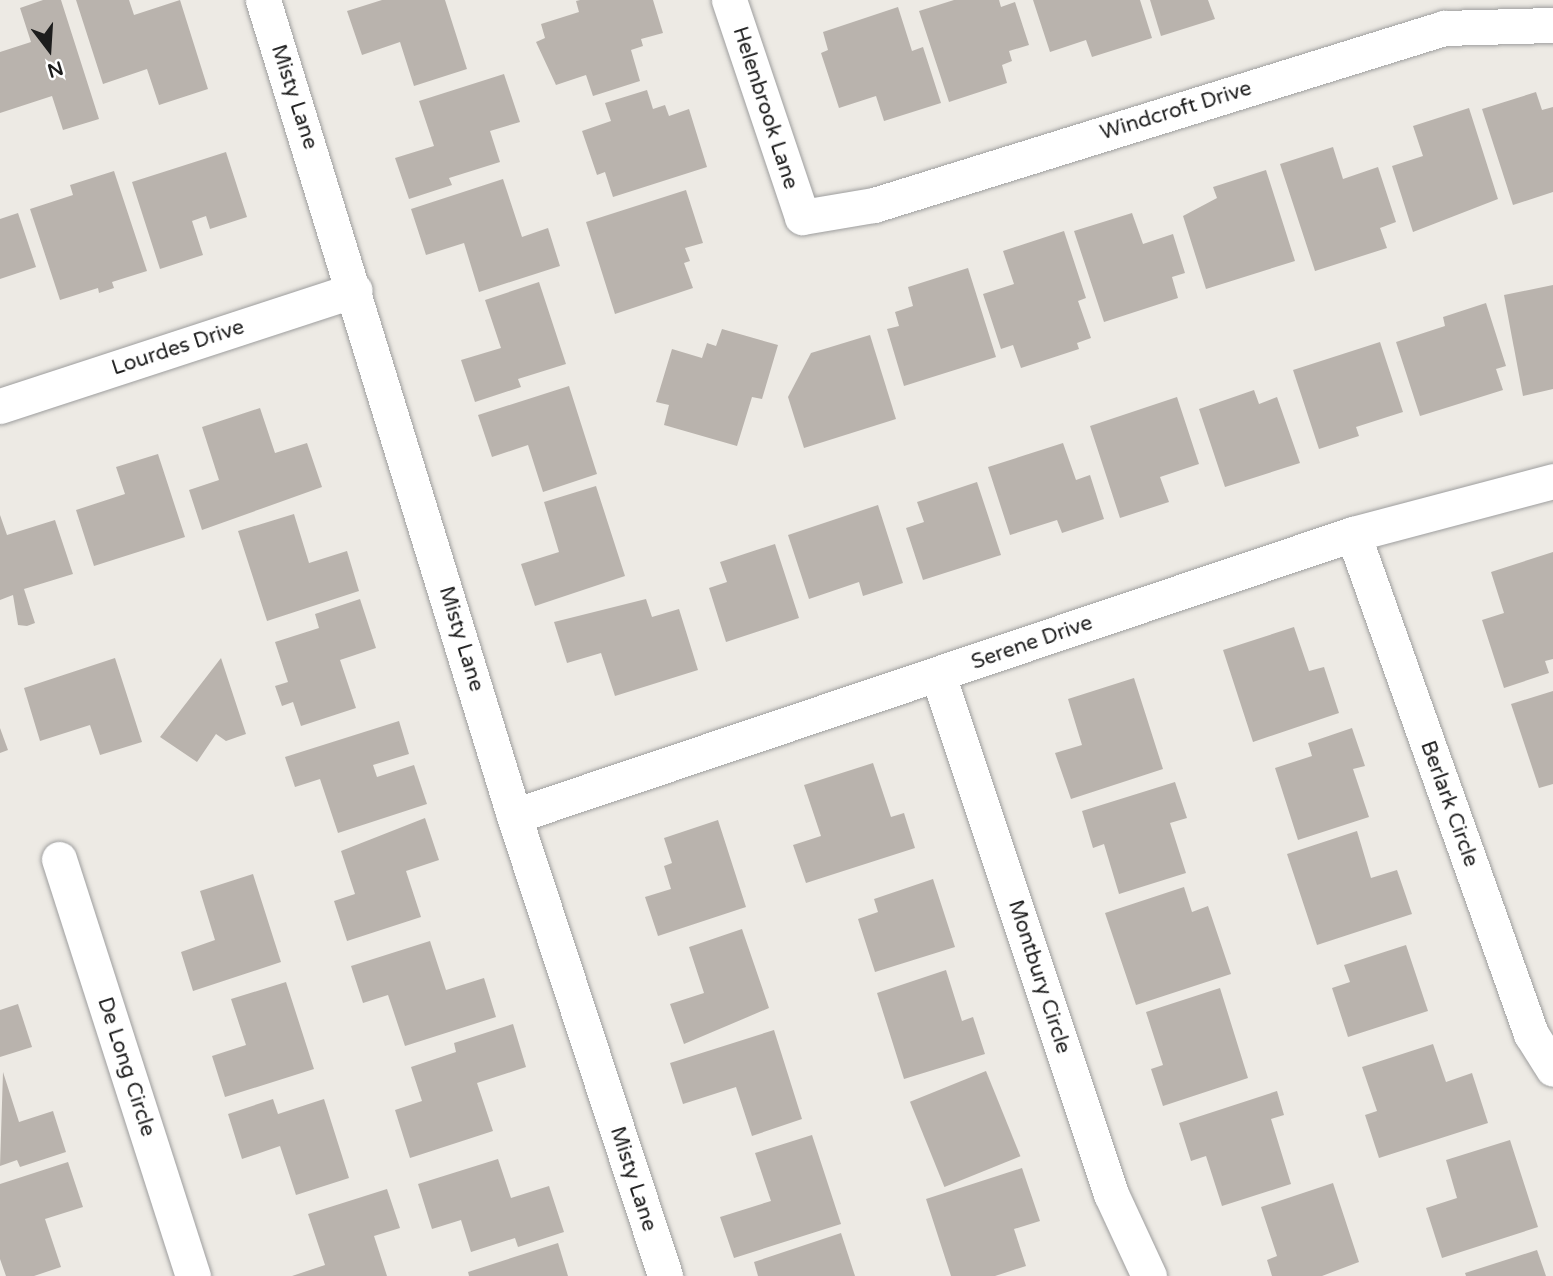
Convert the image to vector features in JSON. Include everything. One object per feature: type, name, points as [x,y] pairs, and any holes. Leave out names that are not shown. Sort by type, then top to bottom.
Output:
[{"type":"street","name":"Misty Lane","points":[[263,0],[355,290],[514,816],[665,1276]]},
{"type":"street","name":"Helenbrook Lane","points":[[729,0],[802,216]]},
{"type":"street","name":"Windcroft Drive","points":[[802,216],[874,205],[1444,28],[1553,26]]},
{"type":"street","name":"Lourdes Drive","points":[[0,406],[355,290]]},
{"type":"street","name":"Serene Drive","points":[[514,816],[1353,534],[1553,481]]},
{"type":"street","name":"Berlark Circle","points":[[1353,534],[1531,1034],[1553,1069]]},
{"type":"street","name":"Montbury Circle","points":[[938,675],[1111,1194],[1149,1276]]},
{"type":"street","name":"De Long Circle","points":[[59,859],[193,1276]]},
{"type":"building","points":[[43,0],[61,0],[99,119],[63,130],[52,96],[0,113],[0,52],[31,42],[20,8]]},
{"type":"building","points":[[76,0],[129,0],[134,15],[180,0],[208,89],[159,105],[147,69],[103,84]]},
{"type":"building","points":[[382,0],[445,0],[467,69],[414,86],[400,42],[362,55],[347,11]]},
{"type":"building","points":[[653,0],[663,33],[641,39],[643,46],[631,50],[640,81],[593,96],[586,75],[556,85],[536,42],[545,38],[541,24],[579,12],[576,1]]},
{"type":"building","points":[[954,0],[999,0],[1001,7],[1015,2],[1029,45],[1009,51],[1012,61],[1002,65],[1007,83],[949,102],[919,11]]},
{"type":"building","points":[[1033,0],[1140,0],[1152,38],[1092,57],[1086,40],[1050,52]]},
{"type":"building","points":[[1150,0],[1208,0],[1215,19],[1161,36]]},
{"type":"building","points":[[898,7],[912,51],[923,47],[941,103],[884,121],[876,96],[839,108],[821,53],[828,50],[823,32]]},
{"type":"building","points":[[504,74],[520,122],[490,131],[500,162],[449,178],[452,185],[409,199],[395,158],[434,146],[419,101]]},
{"type":"building","points":[[647,90],[653,109],[665,105],[669,116],[689,109],[707,167],[613,197],[605,172],[597,175],[582,131],[611,121],[605,103]]},
{"type":"building","points":[[1536,92],[1542,110],[1553,107],[1553,192],[1513,205],[1482,109]]},
{"type":"building","points":[[1469,108],[1498,199],[1413,232],[1392,166],[1423,156],[1413,126]]},
{"type":"building","points":[[1333,147],[1343,179],[1378,167],[1396,222],[1380,228],[1387,248],[1315,271],[1280,164]]},
{"type":"building","points":[[226,152],[247,217],[210,229],[206,216],[192,221],[203,255],[160,269],[132,182]]},
{"type":"building","points":[[1266,170],[1295,261],[1206,289],[1183,216],[1217,198],[1213,187]]},
{"type":"building","points":[[114,171],[147,271],[112,282],[114,288],[99,293],[98,288],[60,300],[30,209],[73,195],[70,185]]},
{"type":"building","points":[[503,179],[522,237],[548,228],[560,266],[479,292],[464,243],[426,255],[411,209]]},
{"type":"building","points":[[686,190],[703,243],[685,248],[690,261],[684,263],[693,288],[615,314],[586,222]]},
{"type":"building","points":[[18,213],[36,267],[0,279],[0,219]]},
{"type":"building","points":[[1132,213],[1143,244],[1173,234],[1185,273],[1172,277],[1178,298],[1104,322],[1074,231]]},
{"type":"building","points":[[1064,231],[1086,298],[1078,301],[1091,338],[1077,343],[1079,349],[1021,368],[1013,345],[1001,349],[983,294],[1014,284],[1003,251]]},
{"type":"building","points":[[968,268],[996,357],[904,386],[887,329],[899,326],[895,312],[913,306],[908,287]]},
{"type":"building","points":[[539,282],[566,364],[518,379],[521,387],[475,402],[461,360],[501,348],[485,300]]},
{"type":"building","points":[[1553,285],[1553,389],[1523,396],[1504,295]]},
{"type":"building","points":[[1486,303],[1506,366],[1496,369],[1503,390],[1420,416],[1396,342],[1445,326],[1443,317]]},
{"type":"building","points":[[722,329],[778,345],[762,399],[752,397],[737,446],[664,425],[669,405],[656,402],[672,349],[702,358],[707,343],[716,346]]},
{"type":"building","points":[[870,335],[896,419],[804,448],[788,397],[811,353]]},
{"type":"building","points":[[1380,342],[1403,412],[1356,427],[1359,436],[1319,449],[1293,370]]},
{"type":"building","points":[[569,386],[597,474],[543,492],[528,445],[492,457],[478,415]]},
{"type":"building","points":[[1254,390],[1259,404],[1277,397],[1300,463],[1225,487],[1199,409]]},
{"type":"building","points":[[1177,397],[1199,464],[1160,477],[1169,502],[1120,518],[1090,426]]},
{"type":"building","points":[[260,408],[275,453],[307,443],[322,487],[202,530],[189,490],[219,480],[202,427]]},
{"type":"building","points":[[1063,443],[1076,480],[1090,475],[1104,519],[1062,533],[1057,520],[1010,535],[988,467]]},
{"type":"building","points":[[158,454],[185,537],[94,566],[76,510],[125,494],[116,467]]},
{"type":"building","points":[[977,482],[1001,555],[923,580],[906,528],[924,522],[917,502]]},
{"type":"building","points":[[596,486],[625,576],[535,606],[521,564],[559,552],[544,502]]},
{"type":"building","points":[[878,505],[903,583],[863,596],[859,582],[809,599],[788,535]]},
{"type":"building","points":[[294,514],[309,563],[347,551],[359,591],[267,621],[238,531]]},
{"type":"building","points":[[0,515],[7,535],[55,520],[73,574],[24,589],[35,623],[27,626],[18,625],[13,595],[0,600]]},
{"type":"building","points":[[775,544],[799,618],[726,642],[709,588],[727,582],[720,562]]},
{"type":"building","points":[[1553,552],[1553,659],[1545,661],[1549,673],[1504,688],[1482,620],[1504,613],[1491,572]]},
{"type":"building","points":[[360,599],[376,648],[340,660],[356,708],[301,726],[293,702],[282,706],[275,686],[288,682],[275,642],[319,628],[315,614]]},
{"type":"building","points":[[646,599],[652,617],[679,609],[698,670],[615,696],[601,653],[567,663],[554,622]]},
{"type":"building","points":[[1294,627],[1309,671],[1324,667],[1339,713],[1253,742],[1223,650]]},
{"type":"building","points":[[115,658],[142,742],[100,755],[90,725],[40,741],[24,688]]},
{"type":"building","points":[[221,658],[246,734],[226,741],[216,734],[197,762],[160,737]]},
{"type":"building","points":[[1134,678],[1163,769],[1071,799],[1055,753],[1082,745],[1068,699]]},
{"type":"building","points":[[1553,691],[1553,784],[1539,788],[1511,704]]},
{"type":"building","points":[[399,721],[409,754],[373,765],[377,777],[414,765],[427,804],[338,833],[320,779],[295,787],[285,757]]},
{"type":"building","points":[[0,728],[8,750],[0,753]]},
{"type":"building","points":[[1352,728],[1365,766],[1353,769],[1369,817],[1298,840],[1275,768],[1312,756],[1308,743]]},
{"type":"building","points":[[873,763],[891,817],[904,813],[915,848],[806,883],[793,845],[821,836],[804,785]]},
{"type":"building","points":[[1175,782],[1187,818],[1170,823],[1186,873],[1119,894],[1104,844],[1093,848],[1082,811]]},
{"type":"building","points":[[425,818],[439,860],[406,871],[421,917],[347,941],[334,901],[355,894],[341,851]]},
{"type":"building","points":[[718,820],[746,907],[658,936],[645,897],[671,889],[664,866],[672,863],[664,838]]},
{"type":"building","points":[[1357,831],[1371,878],[1397,870],[1412,914],[1317,945],[1287,854]]},
{"type":"building","points":[[253,874],[281,962],[193,991],[181,952],[215,940],[200,891]]},
{"type":"building","points":[[933,879],[955,947],[875,972],[858,919],[878,912],[874,899]]},
{"type":"building","points":[[1184,887],[1192,912],[1208,906],[1231,974],[1136,1005],[1105,913]]},
{"type":"building","points":[[742,929],[769,1008],[684,1044],[670,1004],[704,993],[689,947]]},
{"type":"building","points":[[430,941],[446,990],[484,978],[496,1017],[405,1046],[388,995],[363,1003],[351,966]]},
{"type":"building","points":[[1406,945],[1428,1011],[1348,1037],[1332,988],[1350,982],[1344,965]]},
{"type":"building","points":[[946,970],[962,1021],[973,1017],[985,1054],[904,1079],[877,993]]},
{"type":"building","points":[[286,982],[314,1069],[225,1097],[212,1056],[246,1045],[231,999]]},
{"type":"building","points":[[1220,988],[1248,1078],[1163,1106],[1151,1069],[1163,1065],[1146,1012]]},
{"type":"building","points":[[18,1004],[32,1047],[0,1057],[0,1010]]},
{"type":"building","points":[[513,1024],[526,1067],[477,1083],[493,1131],[410,1158],[395,1110],[422,1101],[411,1067],[456,1052],[454,1043]]},
{"type":"building","points":[[774,1030],[802,1119],[752,1136],[736,1087],[683,1104],[670,1063]]},
{"type":"building","points":[[1433,1044],[1446,1082],[1472,1073],[1488,1123],[1379,1158],[1365,1115],[1377,1111],[1362,1067]]},
{"type":"building","points":[[986,1071],[1020,1156],[944,1187],[910,1102]]},
{"type":"building","points":[[3,1072],[19,1122],[53,1111],[66,1152],[20,1167],[17,1160],[0,1166]]},
{"type":"building","points":[[1277,1091],[1284,1115],[1271,1119],[1291,1184],[1222,1206],[1206,1156],[1191,1161],[1179,1123]]},
{"type":"building","points":[[273,1099],[278,1114],[324,1099],[349,1178],[296,1195],[280,1146],[242,1159],[228,1114]]},
{"type":"building","points":[[812,1135],[841,1224],[734,1258],[720,1217],[771,1201],[755,1153]]},
{"type":"building","points":[[1510,1140],[1538,1227],[1442,1258],[1426,1208],[1457,1198],[1446,1160]]},
{"type":"building","points":[[498,1159],[511,1198],[549,1186],[564,1232],[518,1247],[515,1238],[471,1252],[461,1220],[432,1229],[418,1184]]},
{"type":"building","points":[[68,1162],[83,1207],[45,1219],[61,1267],[34,1276],[6,1276],[0,1259],[0,1184]]},
{"type":"building","points":[[1022,1168],[1040,1221],[1014,1229],[1026,1266],[995,1276],[951,1276],[926,1199]]},
{"type":"building","points":[[1333,1183],[1359,1262],[1322,1276],[1272,1276],[1267,1260],[1277,1256],[1261,1207]]},
{"type":"building","points":[[387,1189],[400,1228],[374,1236],[387,1276],[292,1276],[325,1265],[308,1214]]},
{"type":"building","points":[[841,1233],[855,1276],[758,1276],[754,1262]]},
{"type":"building","points":[[558,1243],[568,1276],[469,1276],[468,1272]]},
{"type":"building","points":[[1537,1250],[1546,1276],[1466,1276],[1465,1273]]}]
